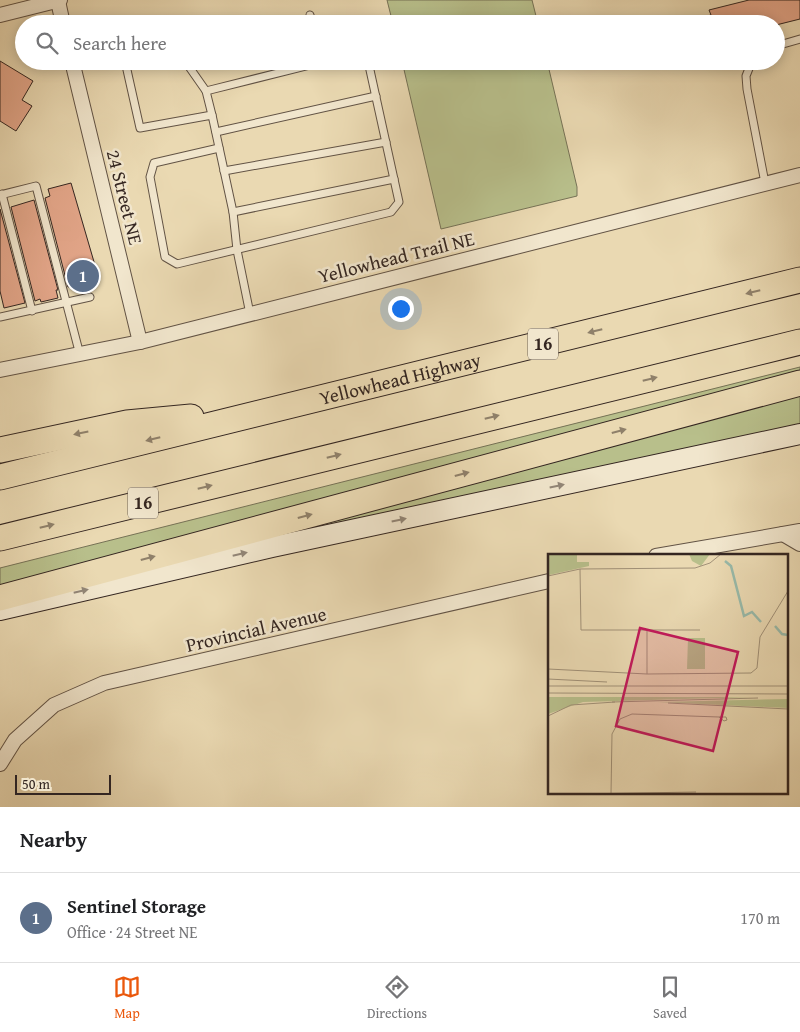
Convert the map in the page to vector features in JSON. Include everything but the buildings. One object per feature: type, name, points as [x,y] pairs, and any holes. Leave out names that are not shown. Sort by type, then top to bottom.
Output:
[{"type":"highway","name":"Yellowhead Highway","points":[[0,477],[800,280]]},
{"type":"highway","name":"16","points":[[0,538],[800,342]]},
{"type":"highway","points":[[0,598],[800,383]]},
{"type":"highway","points":[[0,450],[127,424],[285,407]]},
{"type":"main road","points":[[0,610],[282,545],[800,434]]},
{"type":"street","points":[[0,15],[59,0],[62,15]]},
{"type":"street","name":"24 Street NE","points":[[74,70],[140,342]]},
{"type":"street","name":"Yellowhead Trail NE","points":[[0,370],[140,342],[800,175]]},
{"type":"street","points":[[668,554],[800,531]]},
{"type":"street","points":[[783,534],[800,544]]},
{"type":"street","name":"Provincial Avenue","points":[[0,764],[15,740],[54,705],[104,683],[548,580]]},
{"type":"lane","points":[[785,43],[800,39]]},
{"type":"lane","points":[[127,70],[140,128],[212,115]]},
{"type":"lane","points":[[192,70],[206,91],[212,115],[233,212],[237,250],[250,314]]},
{"type":"lane","points":[[206,91],[291,70]]},
{"type":"lane","points":[[219,148],[154,163],[150,177],[165,257],[177,264],[391,212],[399,202],[370,70]]},
{"type":"lane","points":[[748,70],[746,76],[747,89],[766,183]]},
{"type":"lane","points":[[216,132],[376,96]]},
{"type":"lane","points":[[224,171],[386,142]]},
{"type":"lane","points":[[233,212],[394,179]]},
{"type":"lane","points":[[32,311],[1,195],[36,186],[80,354]]},
{"type":"lane","points":[[0,317],[90,296]]},
{"type":"green space","points":[[387,0],[532,0],[536,15],[391,15]]},
{"type":"green space","points":[[404,70],[549,70],[577,187],[577,196],[441,229]]},
{"type":"green space","points":[[800,367],[800,374],[0,594],[0,568]]},
{"type":"green space","points":[[800,395],[800,425],[266,538]]},
{"type":"place","name":"Sentinel Storage","points":[[83,276]]}]
